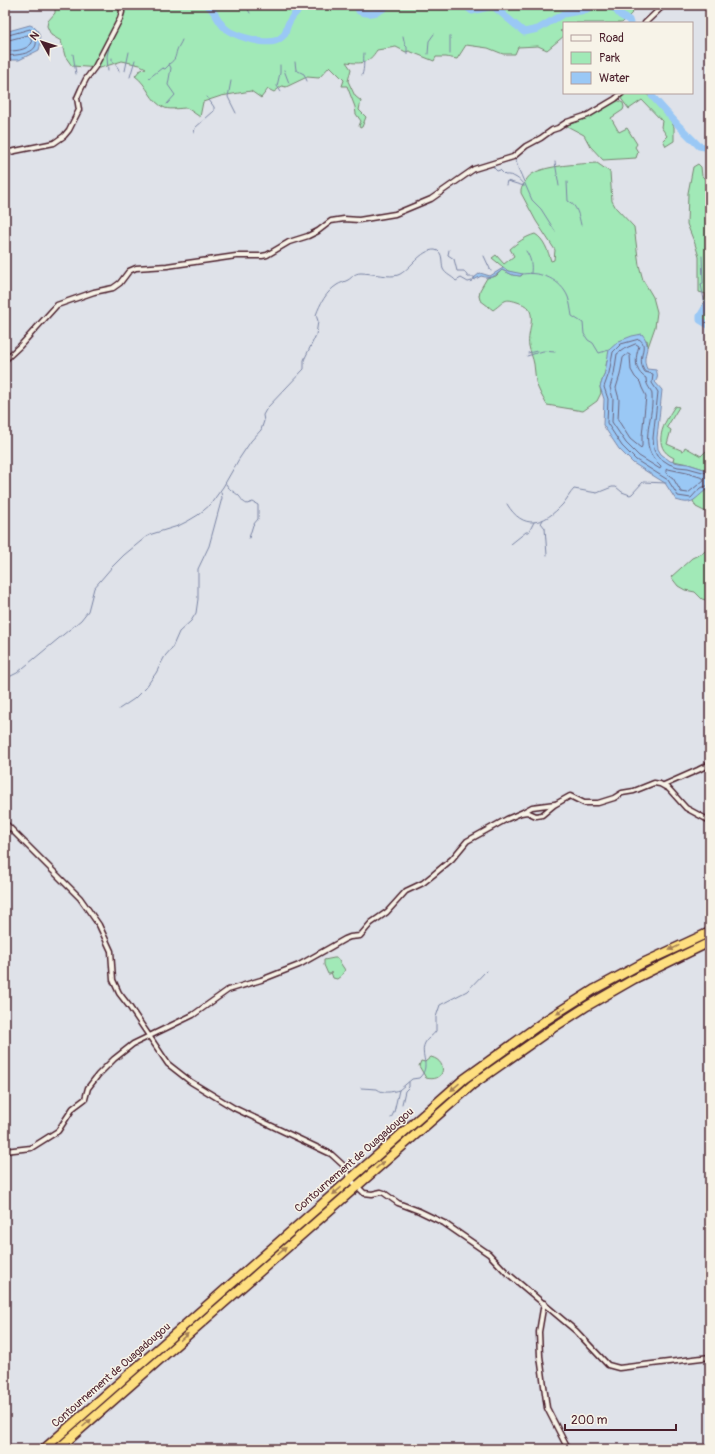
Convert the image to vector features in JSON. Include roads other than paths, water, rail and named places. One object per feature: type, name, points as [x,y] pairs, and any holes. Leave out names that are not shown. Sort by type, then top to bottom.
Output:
[{"type":"highway","name":"Contournement de Ouagadougou","points":[[44,1449],[464,1079],[546,1020],[595,989],[643,963],[710,932]]},
{"type":"highway","name":"Contournement de Ouagadougou","points":[[58,1449],[472,1085],[540,1036],[587,1006],[634,979],[710,942]]},
{"type":"street","points":[[5,153],[54,143],[64,136],[69,130],[79,110],[77,98],[86,79],[95,67],[120,20],[122,12],[121,5]]},
{"type":"street","points":[[646,22],[664,5]]},
{"type":"street","points":[[5,360],[20,346],[57,305],[94,292],[113,288],[120,283],[129,271],[136,268],[168,266],[236,256],[267,255],[289,242],[318,231],[332,222],[344,219],[359,220],[395,214],[431,199],[474,169],[513,157],[526,146],[542,138],[552,130],[567,122],[588,115],[621,94]]},
{"type":"street","points":[[664,785],[710,764]]},
{"type":"street","points":[[521,813],[527,812],[539,816],[570,796],[584,803],[598,802],[614,798],[622,793],[634,791],[654,783],[664,785],[686,808],[710,821]]},
{"type":"street","points":[[5,1151],[32,1148],[58,1131],[73,1108],[85,1099],[88,1088],[98,1075],[114,1059],[133,1044],[193,1015],[228,990],[261,980],[293,967],[350,937],[360,936],[371,923],[387,912],[406,891],[423,883],[433,875],[452,858],[467,841],[532,807],[556,804]]},
{"type":"street","points":[[5,823],[80,898],[99,925],[111,951],[113,980],[119,993],[168,1064],[191,1082],[234,1108],[331,1154],[343,1165],[350,1179],[364,1193],[384,1193],[398,1203],[444,1223],[489,1254],[506,1272],[576,1331],[608,1365],[619,1368],[710,1357]]},
{"type":"street","points":[[544,1303],[539,1332],[540,1356],[547,1408],[568,1449]]},
{"type":"water","points":[[30,25],[38,32],[40,43],[39,50],[19,60],[5,60],[5,32]]},
{"type":"water","points":[[503,268],[508,271],[523,274],[520,276],[513,275],[502,270],[492,277],[481,276],[474,280],[474,278],[480,273],[490,276]]},
{"type":"water","points":[[642,334],[647,344],[645,364],[647,369],[656,370],[657,379],[655,382],[662,390],[657,438],[658,449],[661,454],[670,461],[688,464],[710,471],[710,488],[691,502],[676,500],[665,483],[633,463],[619,449],[603,425],[604,399],[600,387],[605,372],[609,350],[619,341]]},
{"type":"waterway","points":[[207,5],[228,30],[240,36],[270,42],[278,40],[285,34],[292,17],[305,5]]},
{"type":"waterway","points":[[242,5],[246,6],[250,13]]},
{"type":"waterway","points":[[356,5],[359,11],[363,13],[378,12],[388,5]]},
{"type":"waterway","points":[[464,5],[472,11],[493,6],[524,32],[538,29],[563,14],[586,10],[593,5]]},
{"type":"waterway","points":[[608,5],[614,8],[620,15],[629,20],[630,22]]},
{"type":"waterway","points":[[428,54],[429,41],[434,34]]},
{"type":"waterway","points":[[403,36],[407,47],[407,54]]},
{"type":"waterway","points":[[450,36],[450,54]]},
{"type":"waterway","points":[[167,104],[175,95],[168,85],[171,68],[169,64],[174,59],[182,40]]},
{"type":"waterway","points":[[108,71],[107,56],[110,43]]},
{"type":"waterway","points":[[125,71],[129,52]]},
{"type":"waterway","points":[[362,75],[364,67],[364,53]]},
{"type":"waterway","points":[[73,54],[76,74]]},
{"type":"waterway","points":[[112,58],[119,71]]},
{"type":"waterway","points":[[130,77],[135,60]]},
{"type":"waterway","points":[[295,62],[296,70],[304,74],[307,81]]},
{"type":"waterway","points":[[149,78],[162,68],[165,69],[169,65]]},
{"type":"waterway","points":[[280,65],[277,86],[281,92]]},
{"type":"waterway","points":[[284,70],[289,83]]},
{"type":"waterway","points":[[231,81],[228,97],[236,113]]},
{"type":"waterway","points":[[652,94],[652,96],[679,126],[699,146],[710,148]]},
{"type":"waterway","points":[[194,133],[195,128],[214,111],[214,107],[207,97]]},
{"type":"waterway","points":[[515,158],[532,200],[541,209],[555,231]]},
{"type":"waterway","points":[[555,162],[559,186]]},
{"type":"waterway","points":[[494,165],[494,168],[497,171],[500,170],[505,175],[510,175],[516,178],[521,181],[524,186]]},
{"type":"waterway","points":[[506,185],[507,181],[524,186]]},
{"type":"waterway","points":[[567,182],[568,201],[576,208],[581,225]]},
{"type":"waterway","points":[[5,679],[17,673],[81,620],[88,611],[94,588],[124,555],[146,537],[178,526],[198,515],[210,505],[223,487],[251,441],[261,430],[264,421],[263,415],[267,408],[304,369],[304,360],[316,335],[318,321],[316,315],[324,298],[333,288],[359,273],[391,276],[398,275],[420,256],[435,250],[441,255],[442,267],[444,271],[456,281],[461,278],[468,282],[472,281],[475,277]]},
{"type":"waterway","points":[[449,250],[448,255],[454,259],[457,271],[464,271],[468,277],[474,277]]},
{"type":"waterway","points":[[526,251],[531,262],[531,273]]},
{"type":"waterway","points":[[484,256],[491,271]]},
{"type":"waterway","points":[[702,256],[703,283],[701,284],[704,300],[703,305],[706,308]]},
{"type":"waterway","points":[[523,274],[530,273],[543,275],[561,286],[568,297],[572,316],[583,323],[584,334],[588,340],[593,343],[599,353],[609,350]]},
{"type":"waterway","points":[[710,300],[700,316],[700,320],[710,326]]},
{"type":"waterway","points":[[528,353],[537,351]]},
{"type":"waterway","points":[[527,356],[543,351],[555,352]]},
{"type":"waterway","points":[[507,504],[513,513],[520,518],[534,522],[548,517],[556,511],[574,489],[597,493],[612,487],[616,487],[622,492],[630,495],[643,482],[666,483]]},
{"type":"waterway","points":[[226,484],[229,489],[239,496],[245,503],[247,504],[253,502],[258,505],[258,519],[253,525],[249,538]]},
{"type":"waterway","points":[[119,709],[134,699],[146,687],[156,673],[165,656],[172,648],[179,632],[191,621],[196,613],[198,599],[198,569],[209,546],[222,498],[221,492]]},
{"type":"waterway","points":[[543,520],[541,523],[545,528],[547,555]]},
{"type":"waterway","points":[[511,544],[526,532],[529,532],[534,522]]},
{"type":"waterway","points":[[391,1118],[394,1112],[399,1090],[412,1079],[419,1078],[423,1074],[425,1069],[423,1052],[424,1047],[426,1041],[436,1031],[436,1017],[440,1005],[467,991],[486,971]]},
{"type":"waterway","points":[[402,1104],[405,1091],[409,1087],[409,1082]]},
{"type":"waterway","points":[[361,1088],[377,1089],[385,1092],[399,1090]]}]
